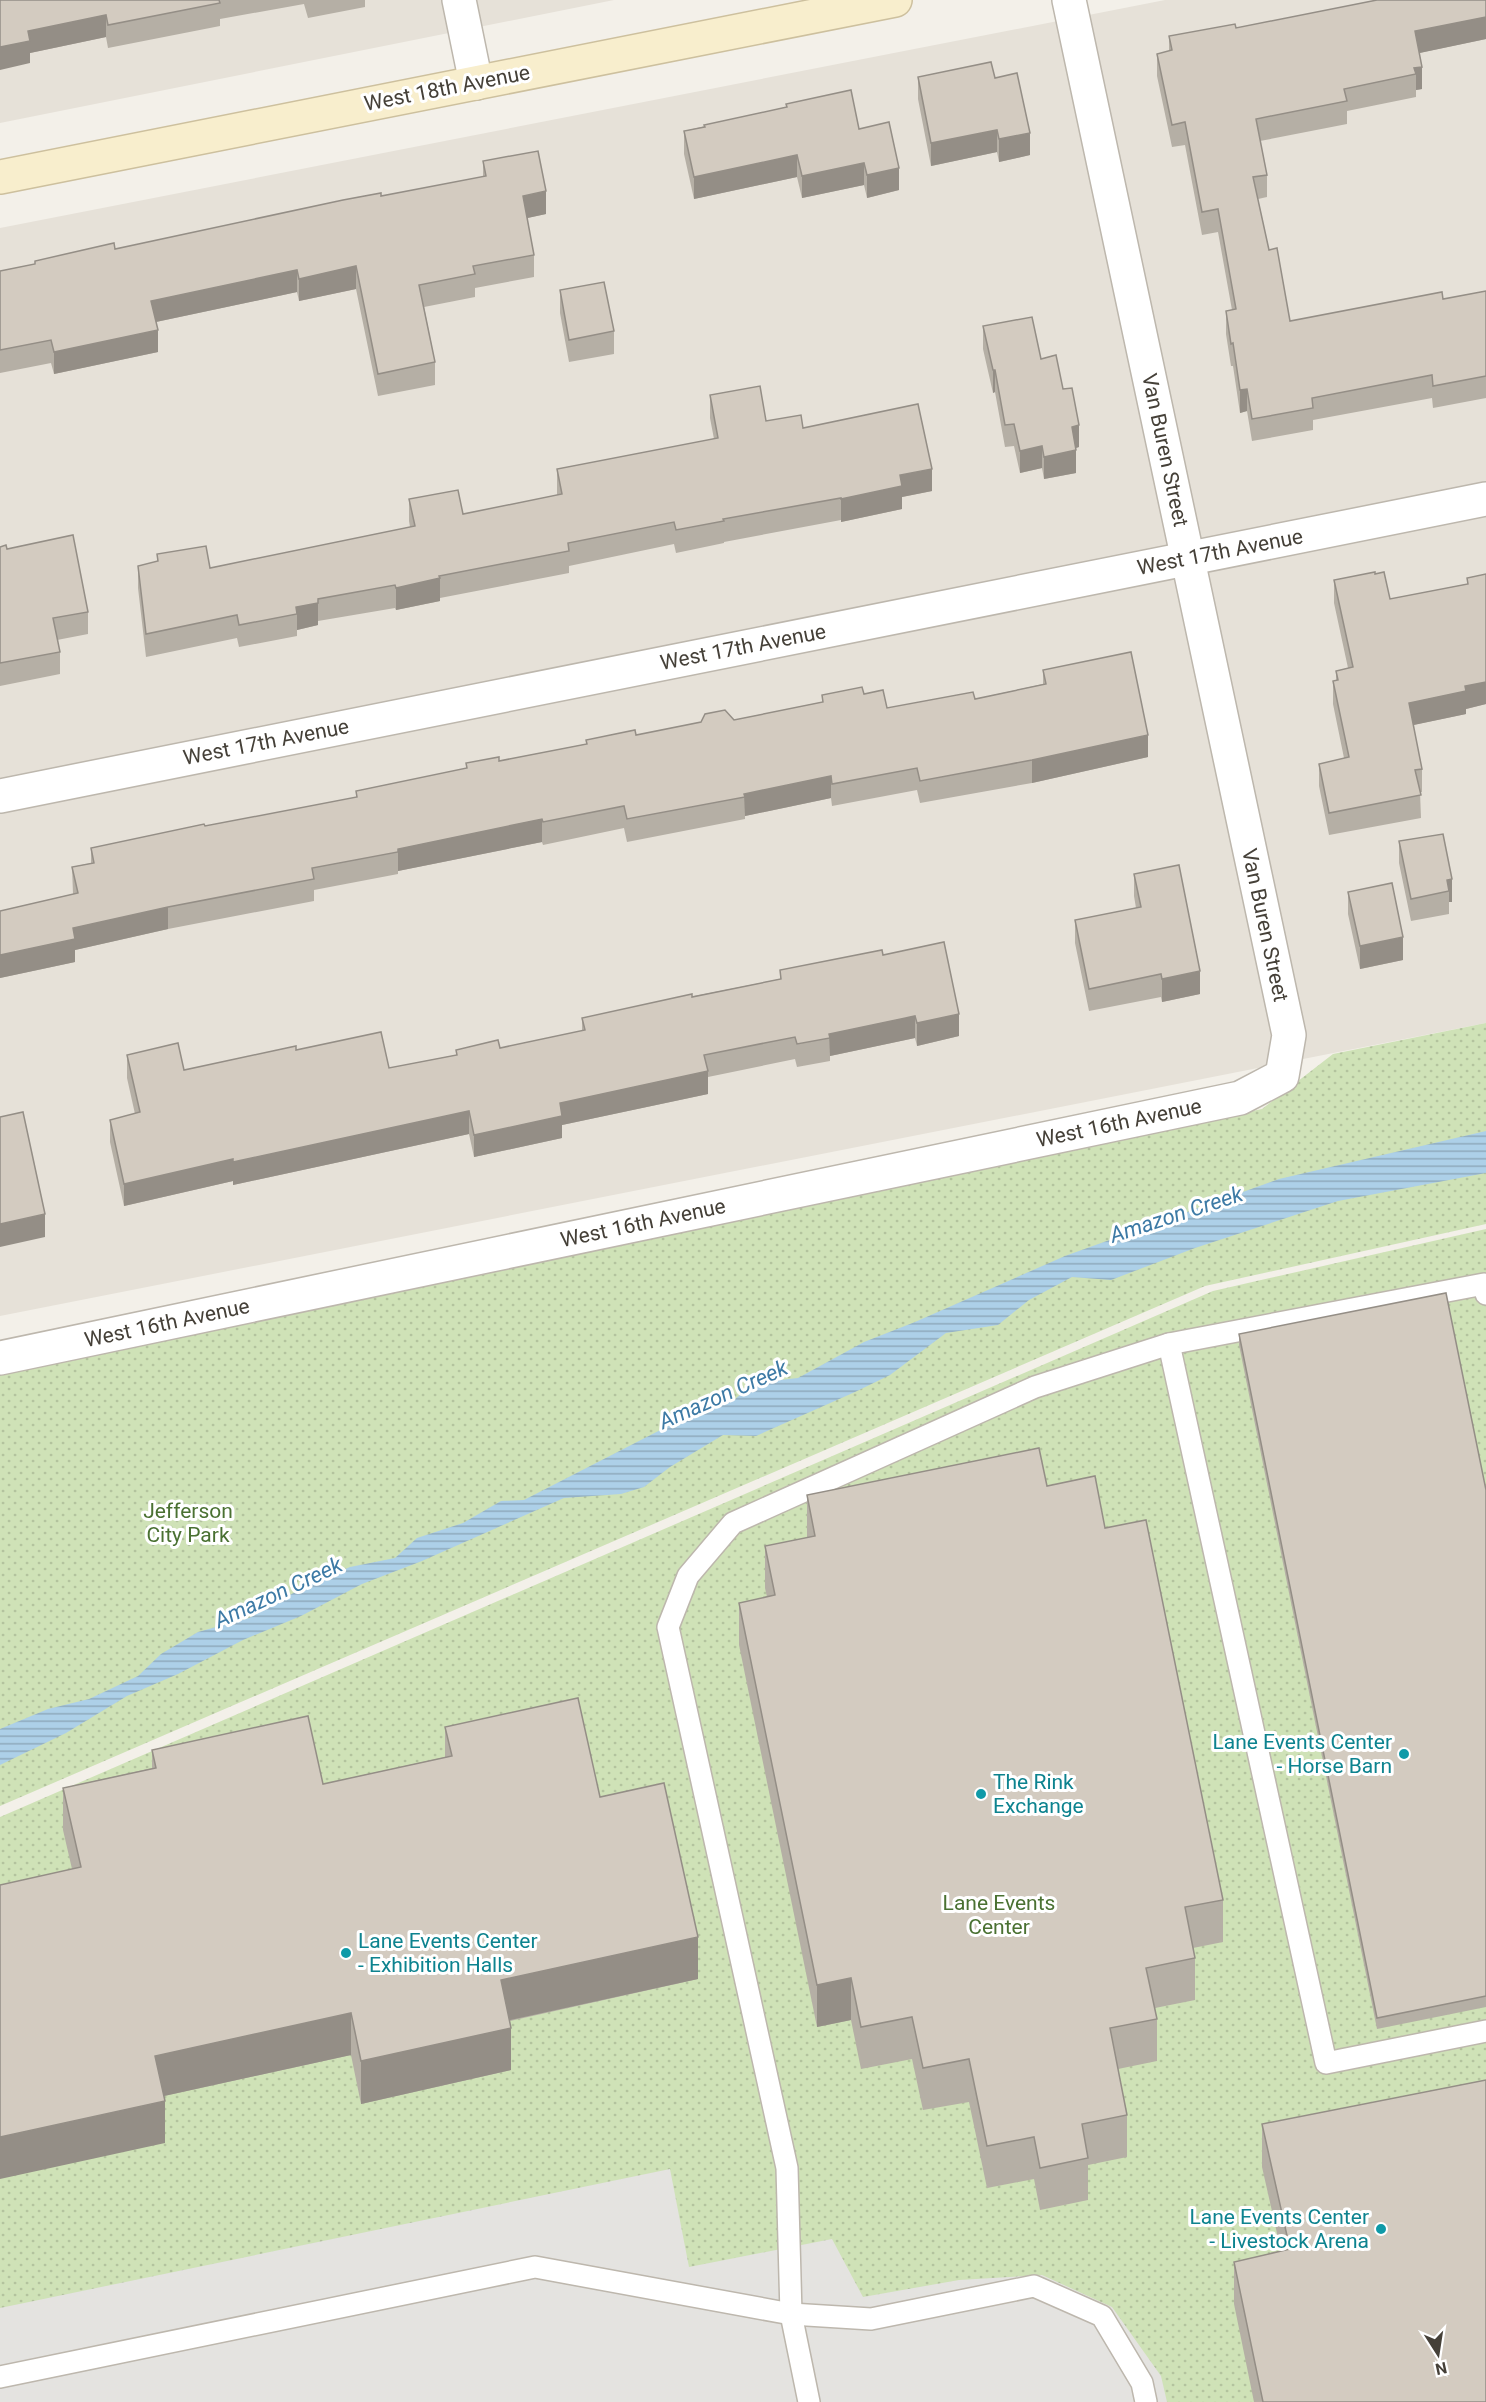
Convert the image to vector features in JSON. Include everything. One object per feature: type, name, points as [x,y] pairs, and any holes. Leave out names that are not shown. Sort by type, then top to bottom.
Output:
[{"type":"main road","name":"West 18th Avenue","points":[[0,177],[895,0]]},
{"type":"street","points":[[459,0],[476,83]]},
{"type":"street","name":"Van Buren Street","points":[[1069,0],[1288,1035],[1282,1076]]},
{"type":"street","name":"West 17th Avenue","points":[[0,796],[1486,499]]},
{"type":"street","name":"West 16th Avenue","points":[[0,1358],[1240,1098],[1282,1076]]},
{"type":"lane","points":[[808,2402],[791,2314],[787,2168],[668,1627],[688,1576],[733,1523],[1035,1387],[1168,1344],[1484,1284],[1486,1294]]},
{"type":"lane","points":[[1168,1344],[1326,2063],[1486,2031]]},
{"type":"lane","points":[[0,2377],[535,2267],[791,2314],[871,2319],[1034,2286],[1102,2316],[1142,2384],[1146,2402]]},
{"type":"shaded area","points":[[0,0],[614,0],[0,123]]},
{"type":"shaded area","points":[[1165,0],[1486,0],[1486,1023],[0,1316],[0,228]]},
{"type":"shaded area","points":[[670,2169],[689,2267],[832,2239],[863,2297],[959,2280],[1042,2275],[1112,2307],[1161,2376],[1167,2402],[0,2402],[0,2308]]},
{"type":"green space","name":"Jefferson City Park","points":[[1486,1023],[1486,1224],[1205,1286],[0,1806],[0,1372],[1262,1109],[1333,1054]]},
{"type":"green space","name":"Lane Events Center","points":[[1486,1229],[1486,2402],[0,2402],[0,1817],[1213,1291]]},
{"type":"water","points":[[1486,1131],[1486,1173],[1338,1201],[1195,1248],[1111,1280],[1072,1277],[1029,1300],[998,1325],[946,1333],[890,1375],[855,1392],[756,1436],[723,1435],[670,1467],[644,1487],[621,1494],[564,1498],[422,1561],[362,1584],[301,1616],[243,1640],[178,1674],[127,1696],[66,1733],[0,1765],[0,1729],[48,1709],[89,1699],[138,1676],[161,1654],[198,1632],[249,1618],[304,1587],[350,1567],[395,1558],[417,1538],[463,1523],[501,1501],[524,1500],[709,1405],[734,1400],[754,1383],[798,1378],[864,1342],[1065,1256],[1279,1179]]},
{"type":"building","points":[[0,0],[219,0],[220,3],[108,25],[106,15],[28,31],[30,41],[0,47]]},
{"type":"building","points":[[1377,0],[1486,0],[1486,17],[1415,31],[1422,67],[1414,68],[1416,74],[1344,89],[1347,101],[1256,119],[1267,175],[1253,177],[1269,250],[1277,248],[1290,321],[1442,292],[1443,299],[1486,291],[1486,376],[1433,386],[1432,375],[1312,398],[1313,408],[1252,419],[1247,389],[1240,390],[1233,343],[1231,344],[1226,311],[1236,309],[1218,209],[1202,212],[1185,122],[1172,125],[1157,54],[1172,50],[1169,36],[1235,24],[1236,28]]},
{"type":"building","points":[[991,62],[995,78],[1017,73],[1030,133],[999,139],[997,130],[931,143],[918,77]]},
{"type":"building","points":[[851,90],[859,129],[889,122],[899,168],[867,175],[864,163],[802,176],[797,155],[694,177],[684,131],[787,107],[786,104]]},
{"type":"building","points":[[538,151],[546,191],[523,196],[534,255],[473,266],[475,274],[419,285],[435,362],[378,374],[356,266],[299,279],[297,270],[151,301],[158,330],[54,352],[51,340],[0,350],[0,271],[114,243],[115,249],[343,200],[381,193],[381,196],[486,176],[483,161]]},
{"type":"building","points":[[604,282],[614,331],[569,340],[560,290]]},
{"type":"building","points":[[1032,317],[1041,359],[1056,355],[1063,389],[1072,388],[1079,425],[1072,427],[1076,450],[1044,457],[1042,446],[1020,451],[1014,424],[1005,425],[995,370],[993,370],[983,326]]},
{"type":"building","points":[[760,386],[766,421],[801,415],[803,428],[918,404],[932,469],[900,475],[902,486],[841,499],[723,519],[724,521],[676,530],[674,522],[568,543],[569,551],[439,576],[440,578],[396,588],[395,585],[318,599],[318,603],[296,607],[297,614],[239,625],[237,615],[146,634],[138,566],[158,561],[157,554],[206,546],[210,568],[415,526],[409,499],[458,490],[463,514],[562,494],[557,469],[718,438],[710,395]]},
{"type":"building","points":[[73,535],[88,612],[53,618],[60,652],[0,663],[0,547],[6,545],[7,549]]},
{"type":"building","points":[[1375,572],[1375,574],[1384,572],[1390,599],[1468,584],[1467,578],[1486,574],[1486,682],[1465,686],[1466,691],[1409,703],[1422,769],[1415,770],[1421,795],[1329,813],[1319,764],[1349,757],[1333,681],[1338,680],[1336,671],[1353,667],[1334,580]]},
{"type":"building","points":[[1131,652],[1148,735],[920,781],[917,768],[832,784],[831,776],[744,794],[745,797],[627,819],[624,806],[543,822],[542,819],[398,849],[398,852],[312,868],[314,879],[73,928],[75,939],[0,955],[0,911],[78,893],[72,867],[94,863],[91,848],[204,824],[205,826],[357,797],[356,791],[467,768],[466,763],[499,757],[499,761],[587,744],[586,740],[635,730],[636,735],[701,722],[705,714],[725,710],[734,720],[823,702],[822,695],[862,687],[864,694],[883,690],[887,708],[973,692],[975,699],[1046,684],[1043,670]]},
{"type":"building","points":[[1443,834],[1452,879],[1447,880],[1449,891],[1411,899],[1399,841]]},
{"type":"building","points":[[1179,865],[1200,971],[1162,979],[1161,974],[1089,989],[1075,920],[1141,907],[1134,874]]},
{"type":"building","points":[[1392,883],[1403,937],[1360,946],[1348,892]]},
{"type":"building","points":[[944,942],[959,1014],[917,1023],[915,1016],[829,1034],[830,1038],[797,1044],[795,1037],[704,1055],[708,1071],[560,1103],[562,1116],[474,1135],[469,1111],[233,1162],[233,1159],[124,1184],[110,1120],[140,1112],[127,1055],[178,1043],[184,1070],[296,1046],[296,1050],[381,1032],[389,1068],[457,1055],[456,1050],[498,1040],[500,1048],[585,1030],[582,1018],[692,994],[692,997],[781,979],[780,970],[882,950],[883,955]]},
{"type":"building","points":[[23,1112],[45,1214],[0,1224],[0,1117]]},
{"type":"building","name":"Lane Events Center - Horse Barn","points":[[1446,1293],[1486,1490],[1486,1996],[1377,2018],[1239,1334]]},
{"type":"building","name":"The Rink Exchange","points":[[1039,1448],[1047,1486],[1095,1476],[1105,1528],[1146,1520],[1223,1900],[1185,1907],[1195,1958],[1146,1968],[1157,2019],[1110,2028],[1127,2115],[1082,2124],[1088,2158],[1040,2168],[1034,2137],[987,2146],[969,2059],[923,2068],[912,2017],[861,2027],[851,1978],[817,1985],[739,1603],[775,1595],[765,1546],[815,1536],[807,1495]]},
{"type":"building","name":"Lane Events Center - Exhibition Halls","points":[[578,1698],[600,1797],[664,1783],[698,1937],[501,1980],[511,2028],[361,2061],[351,2013],[155,2056],[165,2101],[0,2137],[0,1885],[81,1867],[63,1788],[156,1768],[152,1750],[308,1716],[323,1784],[452,1756],[445,1727]]},
{"type":"building","name":"Lane Events Center - Livestock Arena","points":[[1486,2080],[1486,2402],[1263,2402],[1234,2262],[1290,2249],[1262,2124]]},
{"type":"place","name":"Lane Events Center - Horse Barn","points":[[1404,1754]]},
{"type":"place","name":"The Rink Exchange","points":[[981,1794]]},
{"type":"place","name":"Lane Events Center - Exhibition Halls","points":[[346,1953]]},
{"type":"place","name":"Lane Events Center - Livestock Arena","points":[[1381,2229]]},
{"type":"water label","name":"Amazon Creek","points":[[1176,1214]]},
{"type":"water label","name":"Amazon Creek","points":[[723,1394]]},
{"type":"water label","name":"Amazon Creek","points":[[278,1592]]}]
